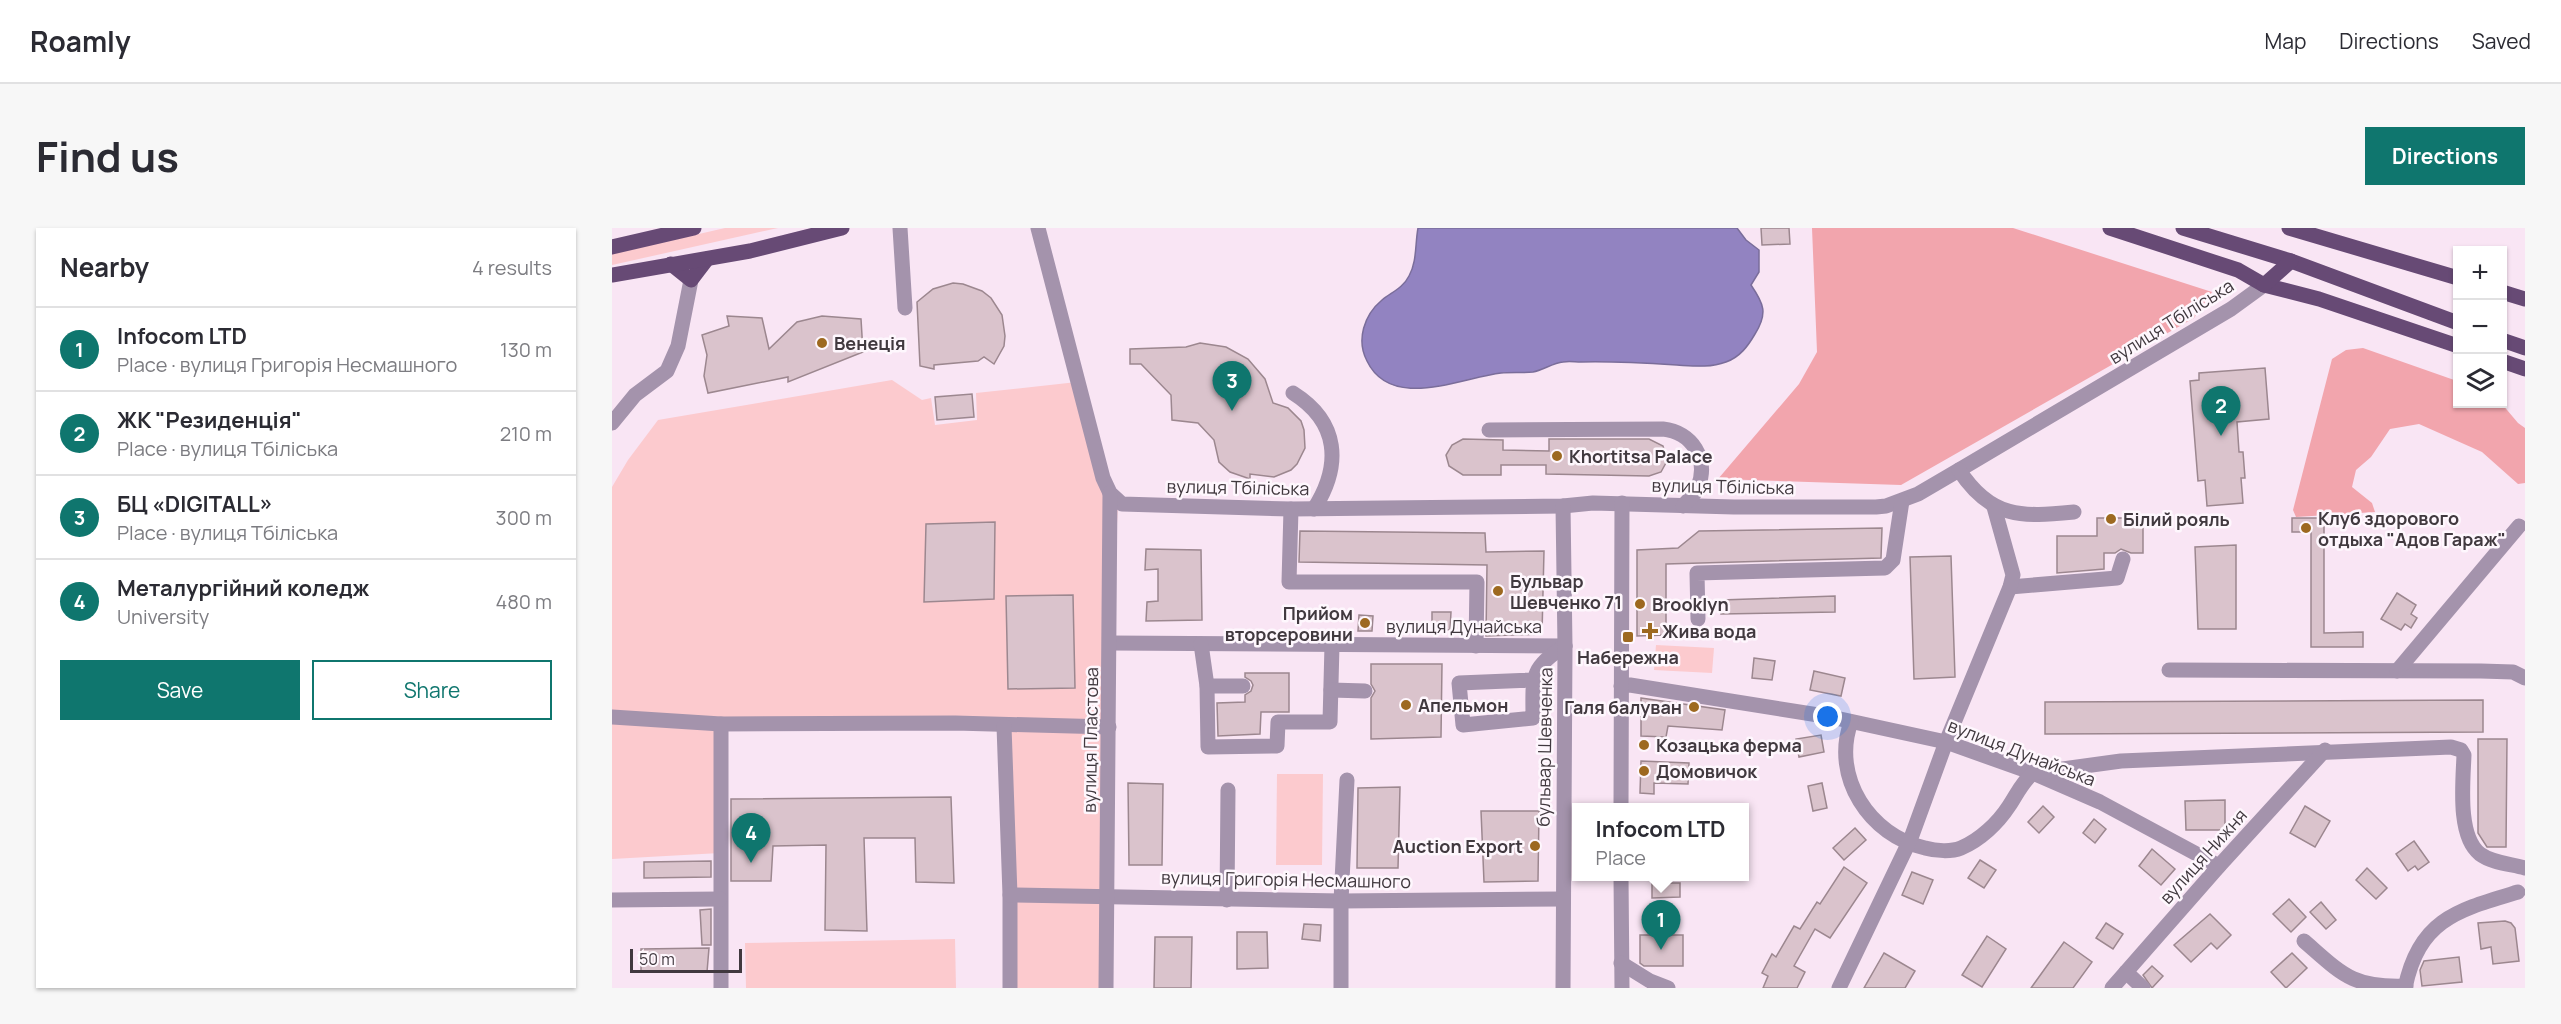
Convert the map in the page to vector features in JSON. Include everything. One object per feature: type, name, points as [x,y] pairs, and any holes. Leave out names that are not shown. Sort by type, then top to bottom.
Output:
[{"type":"main road","points":[[612,247],[694,228]]},
{"type":"main road","points":[[612,275],[707,258],[842,228]]},
{"type":"main road","points":[[2110,228],[2238,270],[2264,285],[2319,299],[2453,345]]},
{"type":"main road","points":[[2183,228],[2291,261],[2453,322]]},
{"type":"main road","points":[[2289,228],[2453,277]]},
{"type":"main road","points":[[671,264],[691,280],[707,258]]},
{"type":"main road","points":[[2264,285],[2291,261]]},
{"type":"main road","points":[[2507,294],[2525,299]]},
{"type":"main road","points":[[2507,342],[2525,348]]},
{"type":"main road","points":[[2507,363],[2525,369]]},
{"type":"street","points":[[900,228],[905,308]]},
{"type":"street","name":"вулиця Пластова","points":[[1038,228],[1102,478],[1116,498],[1109,727],[1106,988]]},
{"type":"street","points":[[612,423],[635,395],[667,371],[678,346],[691,280]]},
{"type":"street","name":"вулиця Тбіліська","points":[[1116,498],[1291,509],[1563,506],[1593,502],[1683,506],[1876,507],[1902,501],[1959,471],[2231,309],[2264,285]]},
{"type":"street","points":[[1293,393],[1304,400],[1321,419],[1331,443],[1333,456],[1329,481],[1314,509]]},
{"type":"street","points":[[1488,430],[1663,429],[1681,433],[1695,445],[1701,461],[1698,489],[1683,506]]},
{"type":"street","points":[[1959,471],[1974,491],[1994,507],[2030,516],[2074,512]]},
{"type":"street","points":[[1698,619],[1697,573],[1885,568],[1893,560],[1902,501]]},
{"type":"street","points":[[1621,803],[1622,503]]},
{"type":"street","name":"бульвар Шевченка","points":[[1563,506],[1565,646],[1563,988]]},
{"type":"street","points":[[1839,988],[1909,843],[1946,742],[2010,587],[2013,575],[1994,507]]},
{"type":"street","points":[[1291,509],[1289,582],[1476,582],[1476,646]]},
{"type":"street","points":[[2397,671],[2519,526]]},
{"type":"street","points":[[2010,587],[2117,578],[2122,559]]},
{"type":"street","name":"вулиця Дунайська","points":[[1111,643],[1565,646]]},
{"type":"street","points":[[1202,644],[1207,686],[1208,747],[1277,746],[1278,722],[1330,722],[1332,645]]},
{"type":"street","points":[[1533,680],[1459,683],[1463,725],[1533,718],[1533,680],[1539,667],[1548,656],[1565,646]]},
{"type":"street","points":[[2169,670],[2513,672],[2525,678]]},
{"type":"street","name":"вулиця Дунайська","points":[[1621,686],[1630,685],[1851,722],[1946,742],[2033,773],[2100,802],[2219,866]]},
{"type":"street","points":[[1207,686],[1243,686]]},
{"type":"street","points":[[1331,690],[1365,691]]},
{"type":"street","points":[[612,708],[612,725]]},
{"type":"street","points":[[612,717],[721,724],[955,723],[1109,727]]},
{"type":"street","points":[[1851,722],[1848,730],[1848,768],[1857,797],[1875,822],[1886,831],[1909,843],[1944,850],[1959,849],[1982,836],[2002,816],[2026,779],[2033,773],[2121,761],[2325,750],[2459,748],[2464,755],[2465,831],[2469,841],[2479,853],[2488,858],[2525,869],[2521,893],[2471,906],[2449,916],[2435,927],[2429,932],[2410,970],[2406,987],[2367,985],[2351,980],[2304,940]]},
{"type":"street","points":[[721,724],[721,988]]},
{"type":"street","points":[[1004,726],[1010,894],[1010,988]]},
{"type":"street","name":"вулиця Нижня","points":[[2112,988],[2325,750]]},
{"type":"street","points":[[1341,988],[1341,901],[1347,780]]},
{"type":"street","points":[[1227,900],[1228,790]]},
{"type":"street","points":[[1621,881],[1622,988]]},
{"type":"street","name":"вулиця Григорія Несмашного","points":[[1010,894],[1227,900],[1562,899]]},
{"type":"street","points":[[612,900],[720,899]]},
{"type":"street","points":[[1622,963],[1650,981],[1668,988]]},
{"type":"street","points":[[2126,972],[2144,988]]},
{"type":"shaded area","points":[[725,228],[778,228],[612,265],[612,254]]},
{"type":"shaded area","points":[[1418,228],[1737,228],[1746,240],[1759,250],[1759,272],[1751,285],[1763,309],[1762,320],[1746,347],[1731,360],[1720,364],[1696,366],[1629,362],[1565,362],[1533,372],[1501,373],[1428,388],[1392,385],[1378,376],[1367,361],[1362,336],[1366,320],[1376,306],[1400,287],[1412,271]]},
{"type":"shaded area","points":[[1812,228],[2013,228],[2212,292],[2194,318],[1901,485],[1718,479],[1799,384],[1817,352]]},
{"type":"shaded area","points":[[2363,348],[2453,380],[2453,408],[2505,408],[2525,428],[2525,483],[2518,484],[2482,452],[2419,424],[2390,429],[2371,457],[2356,470],[2352,487],[2372,503],[2375,512],[2296,517],[2293,510],[2332,359],[2346,350]]},
{"type":"shaded area","points":[[892,380],[922,400],[931,398],[935,425],[977,420],[976,393],[1077,382],[1118,504],[1111,643],[1106,988],[1010,988],[1003,726],[721,724],[720,853],[612,859],[612,487],[628,460],[658,420]]},
{"type":"shaded area","points":[[1656,645],[1714,648],[1712,673],[1654,670]]},
{"type":"shaded area","points":[[1277,774],[1323,774],[1322,865],[1276,865]]},
{"type":"shaded area","points":[[955,939],[956,988],[746,988],[745,943]]},
{"type":"building","points":[[1761,228],[1789,228],[1790,244],[1762,245]]},
{"type":"building","points":[[953,283],[982,291],[991,298],[1002,315],[1004,346],[994,364],[984,357],[978,361],[934,365],[934,369],[920,366],[917,302],[933,289]]},
{"type":"building","points":[[727,316],[762,318],[769,349],[797,322],[822,316],[861,319],[863,352],[788,382],[788,377],[708,393],[704,376],[707,355],[702,335],[729,326]]},
{"type":"building","points":[[1200,343],[1226,347],[1248,359],[1265,379],[1273,403],[1288,408],[1301,421],[1305,448],[1297,464],[1291,470],[1274,477],[1250,474],[1250,479],[1230,472],[1219,462],[1214,440],[1198,423],[1172,420],[1171,395],[1141,364],[1130,364],[1130,349],[1186,347]]},
{"type":"building","points":[[2265,368],[2269,419],[2237,422],[2239,452],[2243,452],[2245,478],[2241,478],[2243,503],[2207,506],[2205,480],[2198,481],[2190,381],[2199,380],[2199,373]]},
{"type":"building","points":[[972,394],[974,417],[937,420],[935,397]]},
{"type":"building","name":"Khortitsa Palace","points":[[1463,439],[1503,440],[1503,450],[1549,451],[1549,439],[1649,439],[1663,446],[1667,461],[1661,472],[1649,476],[1546,474],[1546,465],[1501,465],[1501,475],[1463,475],[1449,466],[1446,455],[1452,445]]},
{"type":"building","points":[[2097,518],[2143,518],[2143,553],[2131,553],[2121,549],[2115,553],[2104,553],[2104,569],[2057,573],[2057,536],[2097,536]]},
{"type":"building","points":[[2292,518],[2324,518],[2324,633],[2363,632],[2363,647],[2311,647],[2311,532],[2292,532]]},
{"type":"building","points":[[995,522],[994,599],[924,602],[926,524]]},
{"type":"building","points":[[1882,528],[1881,558],[1666,564],[1666,635],[1637,636],[1637,550],[1678,548],[1699,531]]},
{"type":"building","points":[[1300,531],[1485,533],[1486,552],[1544,551],[1542,634],[1486,636],[1487,565],[1299,562]]},
{"type":"building","points":[[2236,545],[2236,629],[2198,629],[2195,547]]},
{"type":"building","points":[[1146,549],[1201,550],[1202,620],[1146,621],[1147,602],[1158,601],[1158,569],[1145,570]]},
{"type":"building","points":[[1951,556],[1955,677],[1914,679],[1910,557]]},
{"type":"building","points":[[2397,593],[2416,605],[2411,614],[2417,618],[2411,628],[2405,624],[2401,630],[2381,619]]},
{"type":"building","points":[[1073,595],[1075,688],[1008,689],[1006,596]]},
{"type":"building","points":[[1835,596],[1835,612],[1721,614],[1721,600]]},
{"type":"building","points":[[1432,612],[1451,612],[1450,630],[1432,630]]},
{"type":"building","name":"Прийом вторсеровини","points":[[1359,615],[1373,616],[1372,631],[1358,631]]},
{"type":"building","points":[[1754,658],[1775,661],[1772,680],[1752,678]]},
{"type":"building","name":"Апельмон","points":[[1371,664],[1442,664],[1441,737],[1371,739],[1371,698],[1375,691],[1371,684]]},
{"type":"building","points":[[1814,671],[1845,678],[1841,696],[1810,690]]},
{"type":"building","points":[[1245,673],[1289,673],[1289,712],[1261,712],[1260,734],[1218,736],[1217,703],[1245,702],[1245,695],[1251,691],[1253,685],[1245,677]]},
{"type":"building","points":[[1641,698],[1725,710],[1722,730],[1668,726],[1666,737],[1641,736]]},
{"type":"building","points":[[2483,700],[2483,732],[2045,734],[2045,702]]},
{"type":"building","points":[[1821,735],[1824,752],[1799,757],[1796,739]]},
{"type":"building","points":[[2478,739],[2507,739],[2506,847],[2487,847],[2478,833]]},
{"type":"building","points":[[1641,761],[1689,763],[1688,784],[1654,783],[1654,794],[1640,793]]},
{"type":"building","points":[[1128,783],[1163,784],[1162,865],[1129,865]]},
{"type":"building","points":[[1822,783],[1827,808],[1813,811],[1808,786]]},
{"type":"building","points":[[1400,787],[1398,868],[1357,868],[1358,788]]},
{"type":"building","points":[[951,797],[954,883],[916,882],[915,838],[864,838],[867,931],[825,930],[826,845],[773,846],[771,881],[731,881],[731,799]]},
{"type":"building","points":[[2225,800],[2225,830],[2186,830],[2185,801]]},
{"type":"building","points":[[2043,806],[2054,817],[2039,833],[2028,822]]},
{"type":"building","points":[[2305,806],[2330,821],[2315,847],[2290,833]]},
{"type":"building","points":[[1481,811],[1539,811],[1538,881],[1484,882]]},
{"type":"building","points":[[2094,819],[2106,829],[2095,843],[2083,833]]},
{"type":"building","points":[[1855,828],[1866,840],[1844,860],[1833,848]]},
{"type":"building","points":[[2414,841],[2429,862],[2418,870],[2415,866],[2408,871],[2396,854]]},
{"type":"building","points":[[2152,849],[2175,869],[2161,885],[2139,866]]},
{"type":"building","points":[[1980,860],[1996,870],[1984,888],[1968,878]]},
{"type":"building","points":[[711,861],[711,877],[644,878],[644,862]]},
{"type":"building","points":[[1844,867],[1867,883],[1830,938],[1815,929],[1794,966],[1805,972],[1797,988],[1763,988],[1768,976],[1762,973],[1772,954],[1776,957],[1794,926],[1800,929],[1817,902],[1820,904]]},
{"type":"building","points":[[2367,868],[2387,888],[2376,899],[2356,880]]},
{"type":"building","points":[[1912,872],[1933,880],[1923,904],[1902,895]]},
{"type":"building","points":[[1652,883],[1680,883],[1680,897],[1652,898]]},
{"type":"building","points":[[2289,899],[2306,917],[2291,932],[2273,914]]},
{"type":"building","points":[[2321,902],[2336,920],[2326,929],[2310,912]]},
{"type":"building","points":[[711,909],[711,945],[702,945],[700,910]]},
{"type":"building","points":[[2210,914],[2231,935],[2217,949],[2211,943],[2191,962],[2174,945]]},
{"type":"building","points":[[2505,921],[2511,923],[2515,928],[2519,961],[2493,964],[2491,947],[2481,949],[2478,923]]},
{"type":"building","points":[[2106,923],[2123,934],[2113,949],[2096,938]]},
{"type":"building","points":[[1304,924],[1321,925],[1320,941],[1302,939]]},
{"type":"building","points":[[1237,932],[1267,932],[1268,968],[1237,969]]},
{"type":"building","points":[[1640,935],[1683,935],[1683,966],[1644,966],[1640,963]]},
{"type":"building","points":[[1987,936],[2006,949],[1982,987],[1962,975]]},
{"type":"building","points":[[1155,937],[1192,937],[1191,988],[1154,988]]},
{"type":"building","points":[[2064,942],[2092,962],[2073,988],[2031,988]]},
{"type":"building","points":[[709,948],[707,972],[641,972],[641,949]]},
{"type":"building","points":[[1884,953],[1915,971],[1905,988],[1864,988]]},
{"type":"building","points":[[2292,953],[2307,968],[2286,988],[2271,972]]},
{"type":"building","points":[[2459,957],[2462,982],[2422,986],[2420,970],[2424,961]]},
{"type":"building","points":[[2152,966],[2163,976],[2152,988],[2143,975]]},
{"type":"place","name":"Венеція","points":[[822,343]]},
{"type":"place","name":"БЦ «DIGITALL»","points":[[1232,411]]},
{"type":"place","name":"ЖК \"Резиденція\"","points":[[2221,436]]},
{"type":"place","name":"Khortitsa Palace","points":[[1557,456]]},
{"type":"place","name":"Білий рояль","points":[[2111,519]]},
{"type":"place","name":"Клуб здорового отдыха \"Адов Гараж\"","points":[[2306,528]]},
{"type":"place","name":"Бульвар Шевченко 71","points":[[1498,591]]},
{"type":"place","name":"Brooklyn","points":[[1640,604]]},
{"type":"place","name":"Прийом вторсеровини","points":[[1365,623]]},
{"type":"place","name":"Жива вода","points":[[1650,631]]},
{"type":"place","name":"Набережна","points":[[1628,637]]},
{"type":"place","name":"Апельмон","points":[[1406,705]]},
{"type":"place","name":"Галя балуван","points":[[1694,707]]},
{"type":"place","name":"Козацька ферма","points":[[1644,745]]},
{"type":"place","name":"Домовичок","points":[[1644,771]]},
{"type":"place","name":"Auction Export","points":[[1535,846]]},
{"type":"place","name":"Металургійний коледж","points":[[751,863]]},
{"type":"place","name":"Infocom LTD","points":[[1661,950]]}]
